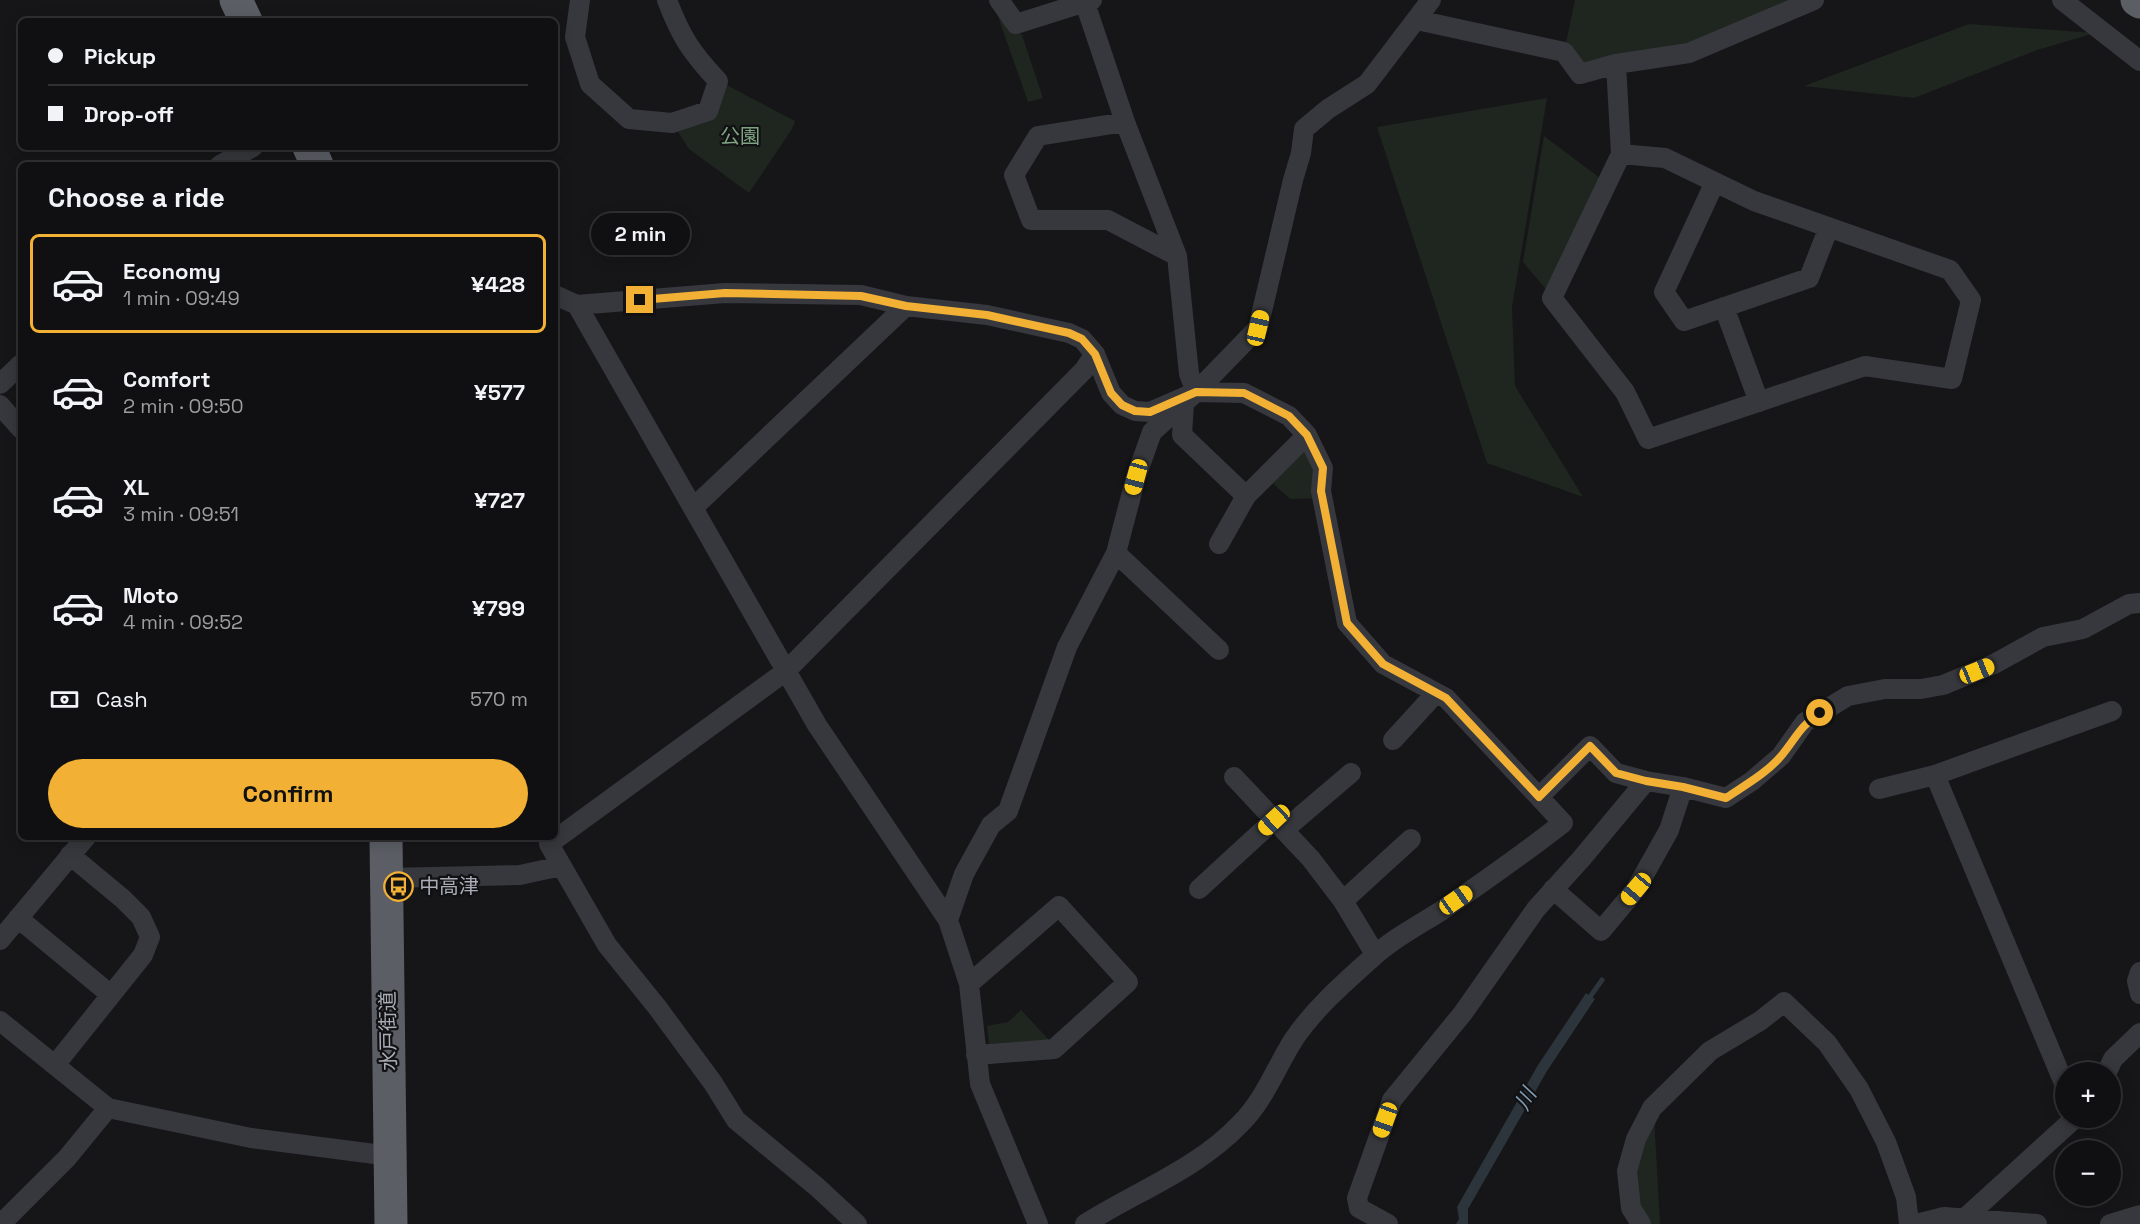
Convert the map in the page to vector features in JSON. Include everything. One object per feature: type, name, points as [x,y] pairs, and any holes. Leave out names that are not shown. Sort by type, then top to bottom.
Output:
[{"type":"highway","points":[[236,0],[245,18]]},
{"type":"highway","name":"水戸街道","points":[[386,840],[390,1224]]},
{"type":"street","points":[[580,0],[575,37],[590,84],[629,119],[672,123],[708,111],[718,81],[693,53],[678,28],[667,0]]},
{"type":"street","points":[[999,0],[1016,24],[1087,1],[1125,122],[1177,256],[1190,398],[1182,435],[1246,496]]},
{"type":"street","points":[[948,920],[964,874],[991,825],[1008,811],[1066,647],[1116,553],[1136,477],[1152,432],[1190,398],[1258,328],[1293,180],[1302,153],[1304,129],[1328,109],[1367,84],[1431,0]]},
{"type":"street","points":[[1417,20],[1564,52],[1580,74],[1616,64],[1689,53],[1814,0]]},
{"type":"street","points":[[2062,0],[2140,61]]},
{"type":"street","points":[[1616,64],[1621,154],[1552,298],[1625,392],[1648,439],[1865,366],[1952,379],[1971,300],[1950,270],[1754,201],[1665,158],[1621,154]]},
{"type":"street","points":[[1125,122],[1038,136],[1014,175],[1017,184],[1031,220],[1074,218],[1107,220],[1177,256]]},
{"type":"street","points":[[226,162],[248,150]]},
{"type":"street","points":[[1715,182],[1664,292],[1684,321],[1809,278],[1830,227]]},
{"type":"street","points":[[558,296],[577,305],[725,293],[861,296],[906,306],[987,315],[1069,333],[1082,339],[1095,354],[1111,393],[1122,405],[1135,411],[1150,412],[1190,398],[1244,393],[1289,416],[1307,435],[1323,468],[1321,491],[1347,623],[1383,664],[1446,698],[1563,823],[1508,864],[1375,954],[1316,1011],[1294,1039],[1268,1087],[1243,1122],[1223,1141],[1178,1172],[1108,1209],[1085,1224]]},
{"type":"street","points":[[577,305],[817,725],[948,920],[969,984],[980,1084],[1038,1224]]},
{"type":"street","points":[[693,508],[906,306]]},
{"type":"street","points":[[1724,307],[1759,402]]},
{"type":"street","points":[[558,837],[786,671],[1084,370],[1095,354]]},
{"type":"street","points":[[0,384],[18,367]]},
{"type":"street","points":[[0,405],[18,426]]},
{"type":"street","points":[[1220,544],[1246,496],[1307,435]]},
{"type":"street","points":[[1116,553],[1219,650]]},
{"type":"street","points":[[1539,797],[1590,746],[1616,773],[1726,798],[1752,781],[1781,756],[1805,722],[1848,696],[1885,689],[1921,689],[1943,685],[1994,664],[2043,637],[2083,629],[2129,604],[2140,603]]},
{"type":"street","points":[[1393,740],[1436,693]]},
{"type":"street","points":[[1880,789],[1935,775],[2112,711]]},
{"type":"street","points":[[1199,889],[1279,825],[1351,773]]},
{"type":"street","points":[[1935,775],[2055,1062]]},
{"type":"street","points":[[1234,777],[1311,859],[1343,901],[1375,954]]},
{"type":"street","points":[[1388,1224],[1359,1208],[1357,1198],[1392,1100],[1463,1014],[1536,909],[1646,781]]},
{"type":"street","points":[[1553,889],[1601,931],[1642,879],[1669,830],[1683,787]]},
{"type":"street","points":[[1343,901],[1411,839]]},
{"type":"street","points":[[0,940],[83,840]]},
{"type":"street","points":[[554,840],[549,844],[607,945],[657,1007],[713,1083],[736,1120],[817,1186],[858,1224]]},
{"type":"street","points":[[55,1065],[143,955],[150,938],[141,917],[70,855]]},
{"type":"street","points":[[387,878],[520,875],[561,866]]},
{"type":"street","points":[[969,984],[1059,906],[1128,982],[1054,1049],[976,1055]]},
{"type":"street","points":[[18,918],[111,996]]},
{"type":"street","points":[[2140,972],[2137,981],[2140,994]]},
{"type":"street","points":[[1641,1224],[1631,1208],[1627,1171],[1636,1139],[1653,1108],[1710,1051],[1760,1021],[1784,1002],[1827,1043],[1859,1089],[1886,1142],[1906,1197],[1909,1224]]},
{"type":"street","points":[[0,1021],[108,1108],[251,1138],[390,1156]]},
{"type":"street","points":[[2112,1062],[2140,1034]]},
{"type":"street","points":[[1,1224],[67,1158],[108,1108]]},
{"type":"street","points":[[1964,1219],[2063,1128]]},
{"type":"street","points":[[2110,1224],[2140,1215]]},
{"type":"street","points":[[1916,1224],[1944,1217],[2037,1224]]},
{"type":"green space","points":[[1575,0],[1804,0],[1688,47],[1582,66],[1566,43]]},
{"type":"green space","points":[[994,5],[1022,35],[1043,98],[1028,102]]},
{"type":"green space","points":[[1969,24],[2095,33],[2037,50],[1914,98],[1804,86]]},
{"type":"green space","name":"公園","points":[[719,81],[795,121],[749,193],[689,149],[672,123],[708,111]]},
{"type":"green space","points":[[1547,98],[1512,307],[1515,386],[1583,497],[1487,463],[1377,127]]},
{"type":"green space","points":[[1544,136],[1604,181],[1549,293],[1523,262]]},
{"type":"green space","points":[[1306,442],[1317,470],[1318,498],[1290,499],[1268,479]]},
{"type":"green space","points":[[1021,1010],[1049,1040],[989,1044],[987,1026],[1008,1022]]},
{"type":"green space","points":[[1654,1115],[1660,1224],[1648,1224],[1621,1171]]},
{"type":"water","points":[[1586,993],[1595,999],[1547,1071],[1468,1209],[1468,1224],[1456,1224],[1459,1219],[1457,1207],[1538,1065]]},
{"type":"waterway","name":"川","points":[[1587,1001],[1602,980]]},
{"type":"place","name":"中高津","points":[[398,886]]},
{"type":"route","points":[[640,300],[725,293],[861,296],[906,306],[987,315],[1069,333],[1082,339],[1095,354],[1111,393],[1122,405],[1135,411],[1150,412],[1196,392],[1244,393],[1289,416],[1307,435],[1323,468],[1321,491],[1347,623],[1383,664],[1446,698],[1539,797],[1590,746],[1616,773],[1726,798],[1752,781],[1781,756],[1805,722],[1820,713]]}]
